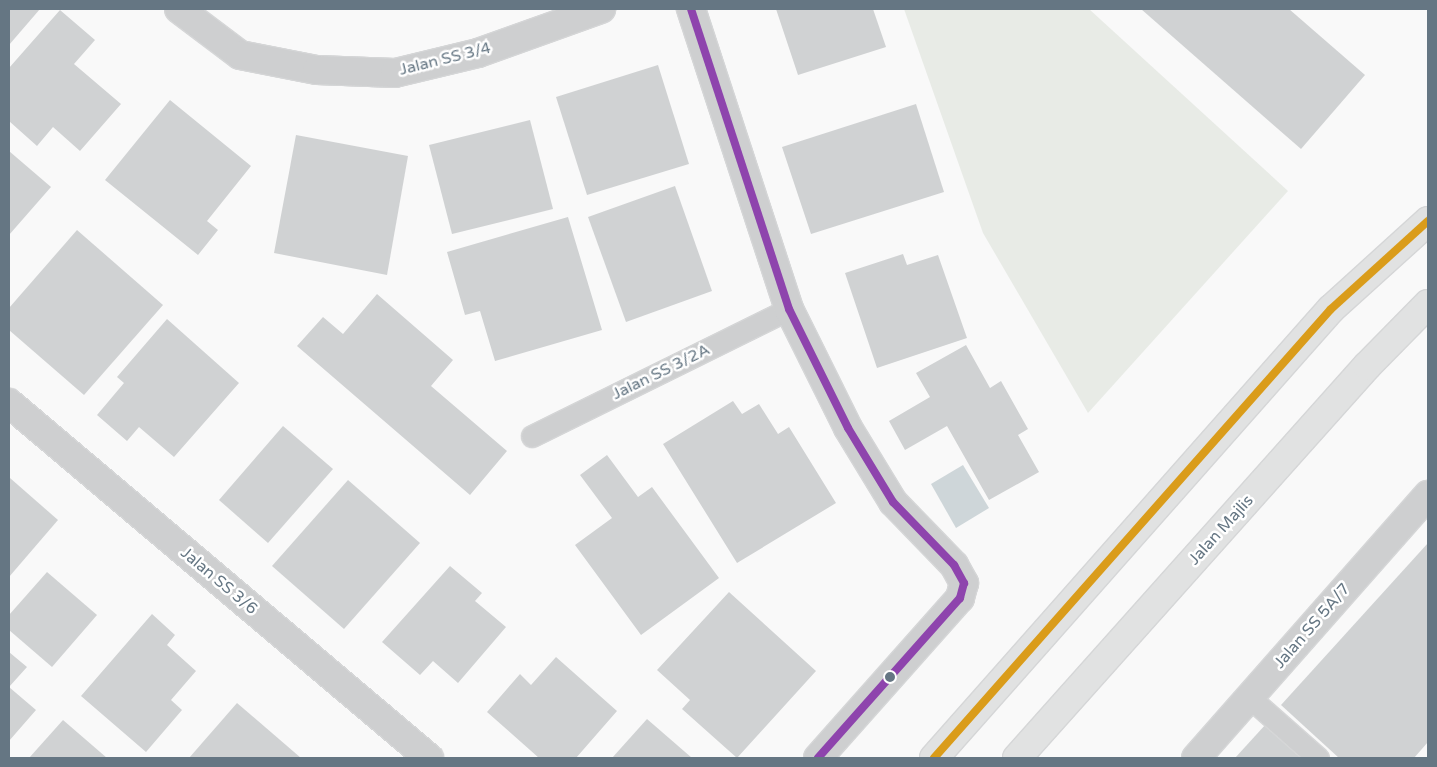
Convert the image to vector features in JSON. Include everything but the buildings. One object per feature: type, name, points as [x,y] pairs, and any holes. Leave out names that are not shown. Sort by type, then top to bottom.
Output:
[{"type":"main road","points":[[934,758],[1331,309],[1428,221]]},
{"type":"main road","name":"Jalan Majlis","points":[[1017,758],[1367,366],[1428,304]]},
{"type":"street","name":"Jalan SS 3/4","points":[[179,9],[240,55],[317,70],[395,73],[478,53],[601,9]]},
{"type":"street","points":[[691,9],[789,309],[848,428],[893,502],[954,565],[964,583],[960,598],[818,758]]},
{"type":"street","name":"Jalan SS 3/6","points":[[9,403],[429,758]]},
{"type":"street","name":"Jalan SS 5A/7","points":[[1196,758],[1428,495]]},
{"type":"lane","name":"Jalan SS 3/2A","points":[[532,436],[789,309]]},
{"type":"lane","points":[[1249,697],[1318,758]]},
{"type":"shaded area","points":[[904,9],[1089,9],[1288,191],[1088,413],[983,233]]},
{"type":"shaded area","points":[[963,465],[989,508],[956,528],[931,484]]},
{"type":"transit line","points":[[691,9],[789,309],[848,428],[893,502],[954,565],[964,583],[960,598],[818,758]]},
{"type":"transit line","points":[[934,758],[1331,309],[1428,221]]}]
